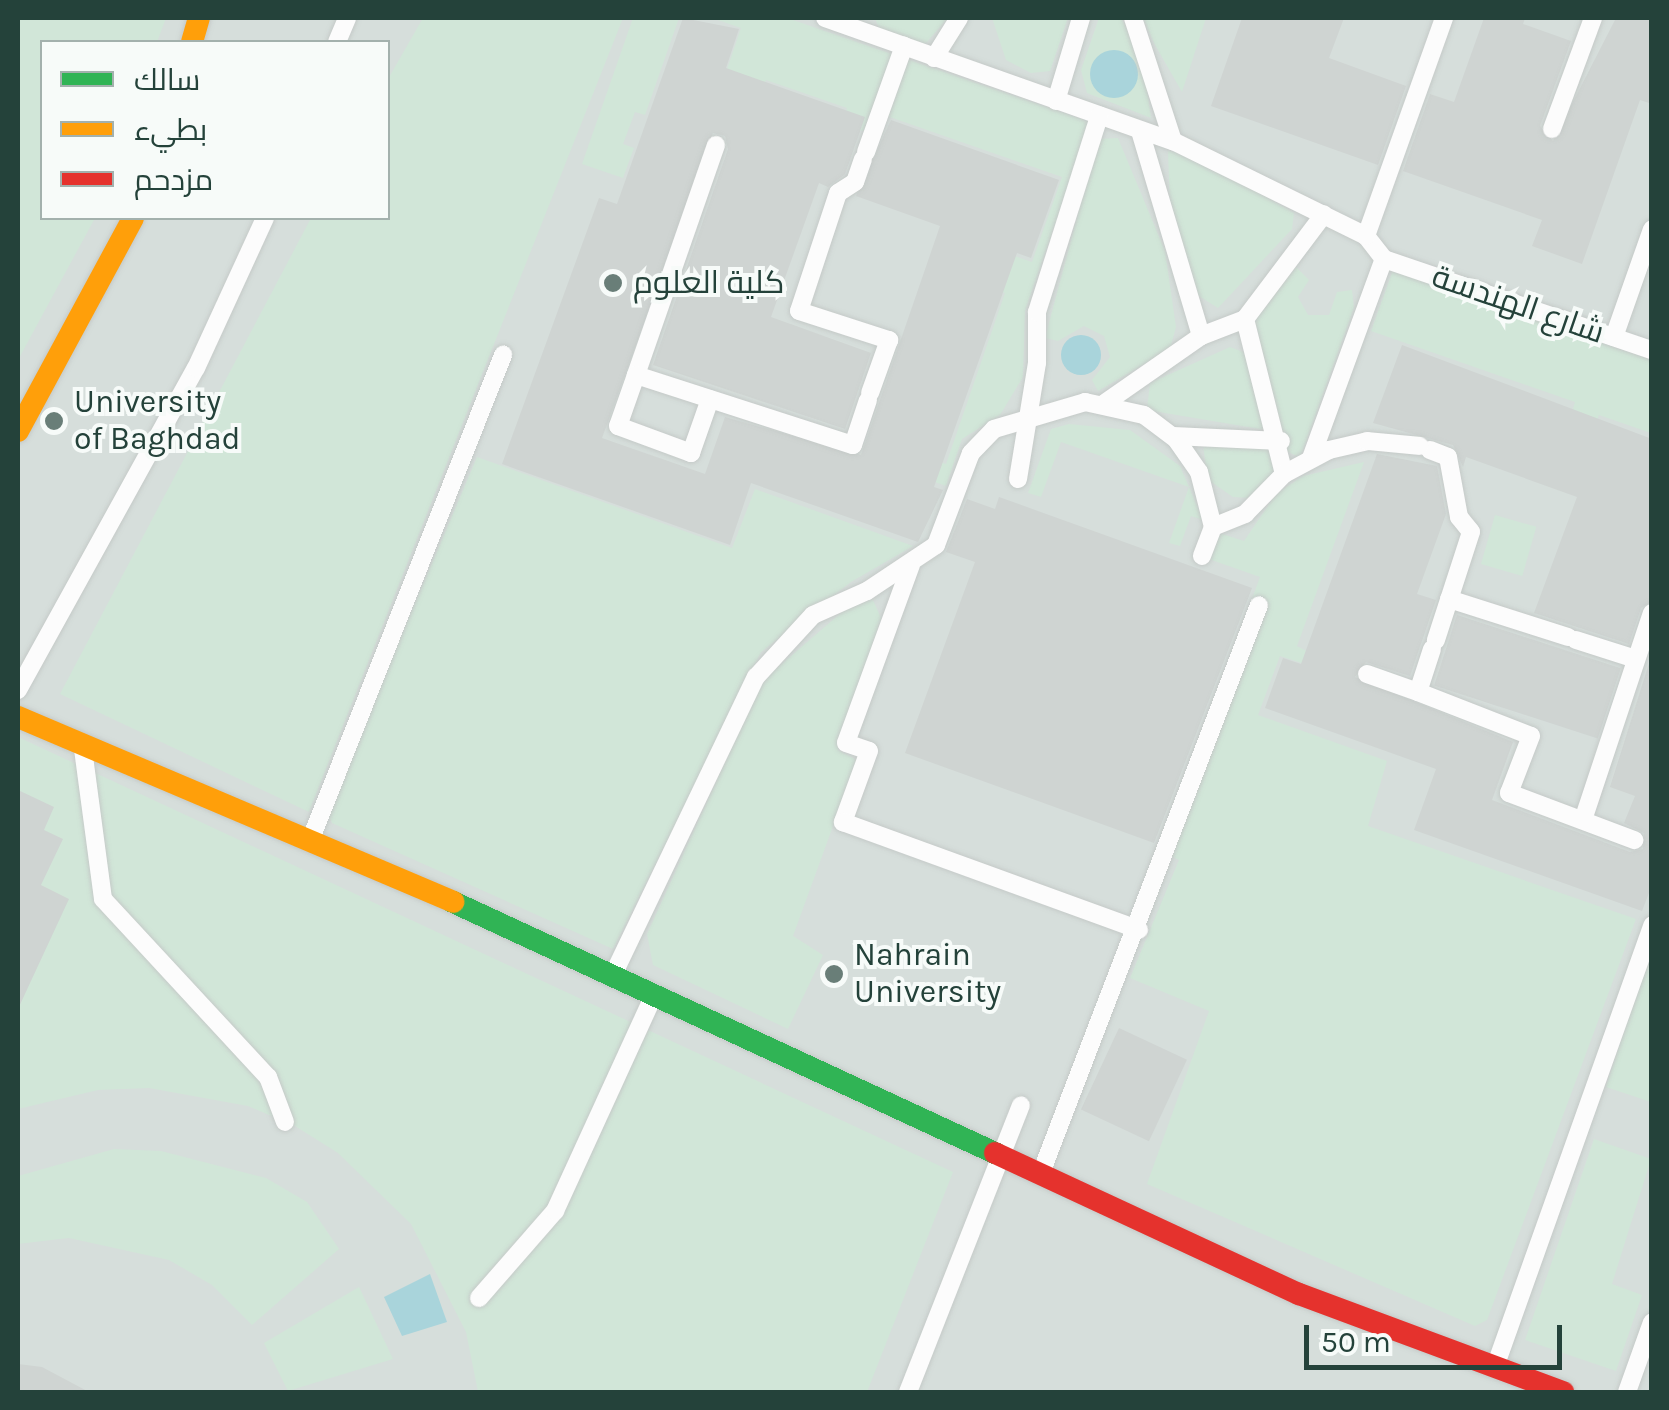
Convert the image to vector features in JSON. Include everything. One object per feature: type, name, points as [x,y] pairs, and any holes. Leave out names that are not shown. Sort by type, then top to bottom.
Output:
[{"type":"street","points":[[18,431],[131,220]]},
{"type":"street","points":[[18,718],[312,836],[1299,1294],[1563,1392]]},
{"type":"lane","points":[[825,18],[849,22],[934,58],[1174,141],[1366,236],[1384,259],[1312,458]]},
{"type":"lane","points":[[934,58],[959,18]]},
{"type":"lane","points":[[1056,101],[1081,18]]},
{"type":"lane","points":[[1132,18],[1174,141]]},
{"type":"lane","points":[[1366,236],[1444,18]]},
{"type":"lane","points":[[1552,129],[1594,18]]},
{"type":"lane","points":[[636,375],[853,445],[889,340],[799,311],[838,194],[855,182],[904,46]]},
{"type":"lane","points":[[1018,479],[1038,363],[1037,312],[1099,116]]},
{"type":"lane","points":[[1140,131],[1201,336]]},
{"type":"lane","points":[[710,399],[690,453],[618,426],[716,144]]},
{"type":"lane","points":[[1105,403],[1201,336],[1245,319],[1324,214]]},
{"type":"lane","points":[[18,690],[160,438],[264,220]]},
{"type":"lane","points":[[1614,337],[1652,229]]},
{"type":"lane","name":"شارع الهندسة","points":[[1384,259],[1652,350]]},
{"type":"lane","points":[[1245,319],[1281,442],[1284,474]]},
{"type":"lane","points":[[312,836],[503,355]]},
{"type":"lane","points":[[18,384],[38,397]]},
{"type":"lane","points":[[612,976],[756,677],[813,615],[911,566],[936,545],[981,440],[1064,404],[1105,403],[1144,415],[1173,436],[1199,472],[1213,527],[1202,556]]},
{"type":"lane","points":[[1173,436],[1281,442]]},
{"type":"lane","points":[[1213,527],[1245,514],[1284,474],[1312,458],[1368,441],[1425,448],[1448,457],[1459,516],[1471,532],[1418,692]]},
{"type":"lane","points":[[911,566],[846,743],[869,751],[843,822],[1139,930]]},
{"type":"lane","points":[[1449,599],[1636,659]]},
{"type":"lane","points":[[1040,1173],[1139,930],[1258,605]]},
{"type":"lane","points":[[1583,820],[1652,613]]},
{"type":"lane","points":[[1366,674],[1531,736],[1508,793],[1642,843]]},
{"type":"lane","points":[[82,743],[103,899],[268,1076],[285,1122]]},
{"type":"lane","points":[[1495,1368],[1652,925]]},
{"type":"lane","points":[[479,1298],[555,1211],[654,995]]},
{"type":"lane","points":[[908,1392],[1021,1105]]},
{"type":"lane","points":[[1627,1392],[1652,1322]]},
{"type":"shaded area","name":"Nahrain University","points":[[18,18],[1651,18],[1651,1392],[18,1392]]},
{"type":"green space","points":[[18,18],[166,18],[158,40],[40,40],[40,220],[94,220],[18,360]]},
{"type":"green space","points":[[423,18],[623,18],[309,812],[60,694],[310,220],[390,220],[390,76]]},
{"type":"green space","points":[[633,18],[679,18],[645,115],[635,112],[623,144],[634,148],[623,178],[582,164]]},
{"type":"green space","points":[[712,18],[787,18],[1090,122],[1025,311],[1023,377],[1000,415],[962,439],[946,486],[921,477],[927,458],[946,464],[1005,293],[988,286],[1000,251],[1032,262],[1062,177],[884,115],[869,133],[852,128],[837,138],[847,108],[766,80],[756,107],[721,87],[741,28]]},
{"type":"green space","points":[[875,18],[948,18],[925,44],[880,31]]},
{"type":"green space","points":[[992,18],[1068,18],[1050,71],[1031,73],[1006,60]]},
{"type":"green space","points":[[1099,18],[1121,18],[1143,61],[1151,118],[1087,93],[1081,70]]},
{"type":"green space","points":[[1143,18],[1206,18],[1182,92],[1154,43]]},
{"type":"green space","points":[[1118,138],[1165,251],[1176,327],[1170,349],[1098,391],[1092,380],[1110,357],[1104,336],[1084,326],[1058,341],[1045,338],[1098,139]]},
{"type":"green space","points":[[1168,151],[1190,154],[1294,213],[1292,229],[1218,308],[1191,291],[1170,208]]},
{"type":"green space","points":[[1296,267],[1309,280],[1298,297],[1308,315],[1329,315],[1337,292],[1352,290],[1354,308],[1300,458],[1287,451],[1252,324]]},
{"type":"green space","points":[[1393,270],[1651,360],[1651,433],[1599,415],[1593,431],[1569,423],[1575,402],[1371,331]]},
{"type":"green space","points":[[1230,347],[1246,353],[1266,430],[1147,410],[1150,383]]},
{"type":"green space","points":[[1069,424],[1130,430],[1180,466],[1189,487],[1061,442],[1041,497],[1028,493],[1051,429]]},
{"type":"green space","points":[[1203,442],[1271,450],[1278,474],[1250,498],[1233,497],[1207,479]]},
{"type":"green space","points":[[477,457],[732,548],[755,489],[913,546],[851,582],[761,652],[613,949],[332,823],[327,811]]},
{"type":"green space","points":[[1364,462],[1297,646],[1312,654],[1308,665],[1280,656],[1258,715],[1387,761],[1368,826],[1636,919],[1487,1320],[1475,1326],[1147,1184],[1209,1011],[1130,978],[1179,860],[1160,850],[1260,577],[1206,558],[1216,532],[1244,541],[1276,494],[1303,476]]},
{"type":"green space","points":[[1189,487],[1203,520],[1191,516],[1180,546],[1169,543]]},
{"type":"green space","points":[[1495,515],[1536,527],[1522,576],[1481,564]]},
{"type":"green space","points":[[857,599],[873,600],[881,618],[838,750],[857,760],[793,936],[823,955],[788,1029],[653,965],[647,934],[762,681]]},
{"type":"green space","points":[[18,737],[953,1172],[867,1392],[478,1392],[466,1332],[411,1224],[338,1153],[295,1126],[248,1106],[149,1088],[98,1090],[18,1109]]},
{"type":"green space","points":[[1651,947],[1651,1102],[1606,1087]]},
{"type":"green space","points":[[1594,1139],[1651,1159],[1612,1284],[1642,1295],[1616,1371],[1525,1340]]},
{"type":"green space","points":[[114,1149],[161,1151],[266,1178],[307,1202],[339,1249],[252,1325],[212,1285],[169,1260],[69,1238],[18,1244],[18,1176]]},
{"type":"green space","points":[[359,1287],[393,1359],[288,1391],[264,1343]]},
{"type":"water","points":[[1114,50],[1131,57],[1138,74],[1131,91],[1114,98],[1097,91],[1090,74],[1097,57]]},
{"type":"water","points":[[1081,335],[1095,341],[1101,355],[1095,369],[1081,375],[1067,369],[1061,355],[1067,341]]},
{"type":"water","points":[[430,1274],[447,1322],[402,1336],[384,1297]]},
{"type":"building","name":"كلية العلوم","points":[[683,18],[739,29],[726,68],[865,117],[845,174],[828,187],[819,183],[771,317],[871,353],[845,429],[653,365],[728,149],[725,136],[713,133],[602,438],[705,474],[725,417],[861,455],[940,226],[856,196],[891,120],[1059,180],[1031,258],[1017,253],[934,487],[943,490],[918,542],[751,483],[730,545],[502,464],[599,198],[617,204]]},
{"type":"building","points":[[1242,18],[1344,18],[1329,58],[1406,86],[1378,165],[1211,106]]},
{"type":"building","points":[[1484,18],[1525,18],[1523,24],[1571,41],[1540,126],[1553,141],[1616,18],[1652,18],[1652,104],[1640,100],[1582,264],[1532,246],[1542,220],[1403,171],[1430,94],[1454,102]]},
{"type":"building","points":[[1402,345],[1652,439],[1652,601],[1641,608],[1629,644],[1534,613],[1577,497],[1466,457],[1463,467],[1453,445],[1373,423]]},
{"type":"building","points":[[1377,454],[1437,466],[1446,514],[1417,594],[1436,600],[1410,676],[1366,662],[1355,677],[1513,742],[1492,800],[1630,852],[1643,849],[1644,833],[1624,823],[1635,796],[1610,787],[1652,654],[1652,885],[1642,911],[1414,830],[1436,769],[1265,708],[1283,658],[1301,664]]},
{"type":"building","points":[[999,497],[1252,588],[1154,843],[905,753],[975,562],[946,552],[967,499],[995,509]]},
{"type":"building","points":[[1457,615],[1621,668],[1598,739],[1434,685]]},
{"type":"building","points":[[18,790],[54,807],[44,830],[63,839],[41,885],[69,899],[18,1009]]},
{"type":"building","points":[[1119,1028],[1187,1060],[1149,1141],[1081,1110]]},
{"type":"building","points":[[18,1364],[42,1367],[89,1392],[18,1392]]},
{"type":"traffic: fast","points":[[453,902],[995,1153]]},
{"type":"traffic: slow","points":[[193,40],[199,18]]},
{"type":"traffic: slow","points":[[18,431],[132,220]]},
{"type":"traffic: slow","points":[[18,717],[453,902]]},
{"type":"traffic: jam","points":[[995,1153],[1299,1294],[1563,1392]]},
{"type":"place","name":"كلية العلوم","points":[[613,283]]},
{"type":"place","name":"University of Baghdad","points":[[54,421]]},
{"type":"place","name":"Nahrain University","points":[[834,974]]}]
